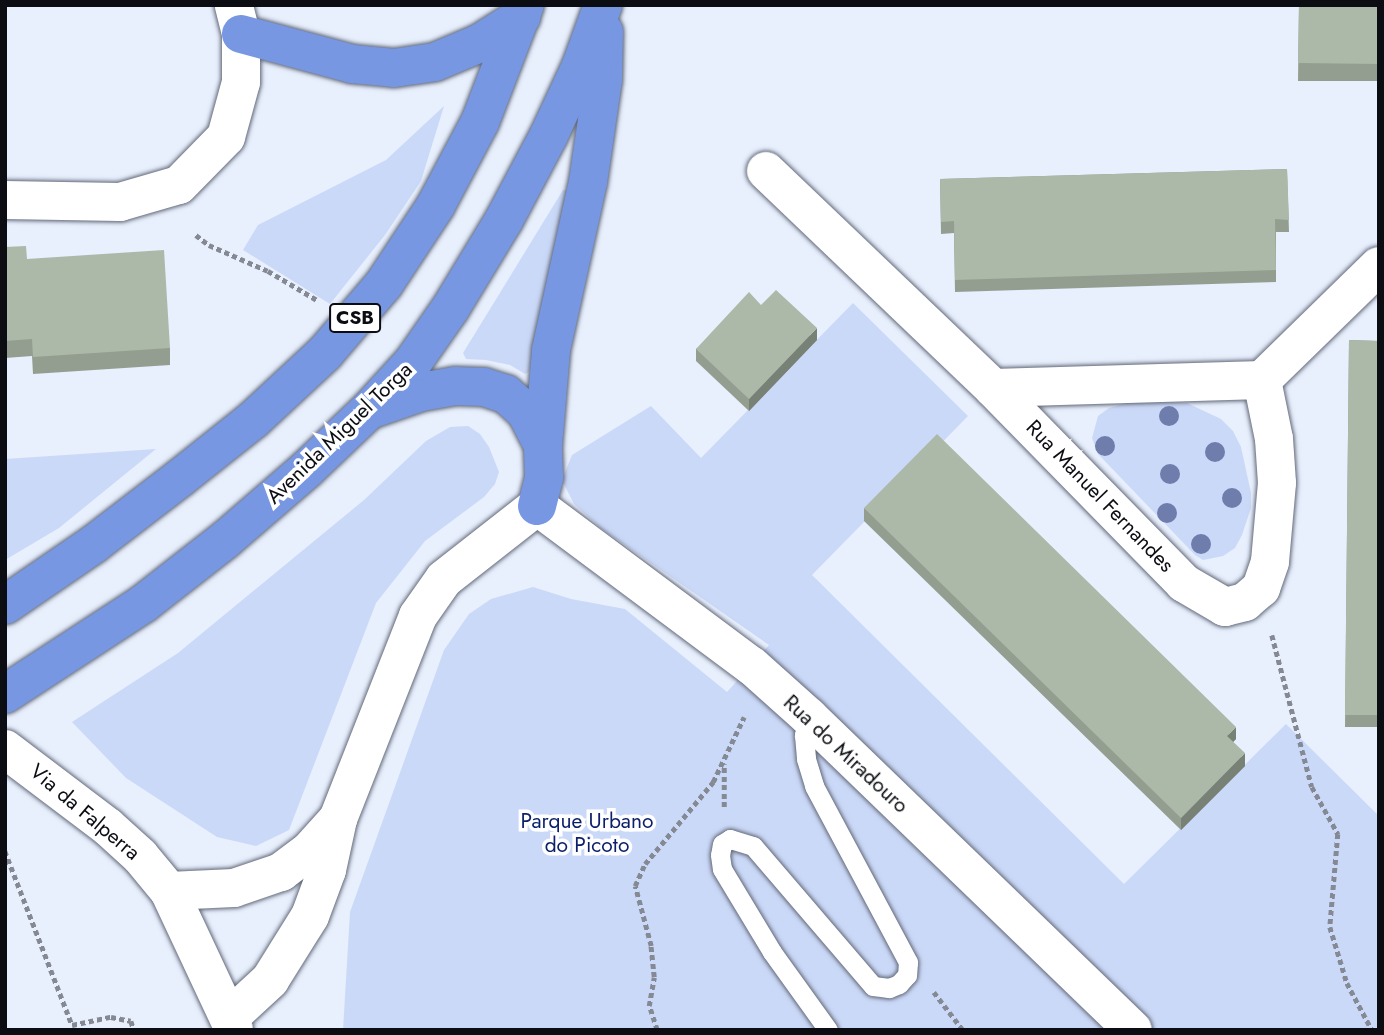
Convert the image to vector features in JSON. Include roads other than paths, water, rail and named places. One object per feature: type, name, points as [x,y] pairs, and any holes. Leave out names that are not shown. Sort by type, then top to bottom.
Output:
[{"type":"highway","name":"Avenida Miguel Torga","points":[[5,694],[143,604],[246,522],[370,409],[413,362],[450,309],[504,220],[549,135],[581,66],[604,5]]},
{"type":"highway","points":[[537,506],[544,477],[543,446],[551,350],[590,169],[603,79],[604,5]]},
{"type":"highway","points":[[237,20],[352,64],[394,68],[435,62],[480,43],[523,11]]},
{"type":"highway","name":"CSB","points":[[5,605],[94,544],[253,420],[325,353],[384,284],[436,205],[480,122],[523,11]]},
{"type":"highway","points":[[370,409],[421,392],[454,386],[484,387],[506,394],[527,412],[543,446]]},
{"type":"street","points":[[5,200],[120,202],[179,185],[226,137],[241,82],[237,20]]},
{"type":"street","points":[[766,171],[993,388]]},
{"type":"street","points":[[1262,380],[1379,266]]},
{"type":"street","name":"Rua Manuel Fernandes","points":[[1262,380],[1274,439],[1278,483],[1270,562],[1261,588],[1245,602],[1225,607],[1184,583],[993,388],[1262,380]]},
{"type":"street","points":[[232,1024],[270,981],[310,916],[327,870],[338,819],[418,616],[444,579],[537,506]]},
{"type":"street","name":"Rua do Miradouro","points":[[537,506],[768,681],[809,717],[1133,1030]]},
{"type":"street","name":"Via da Falperra","points":[[5,750],[34,768],[108,827],[140,856],[170,891],[232,1024]]},
{"type":"street","points":[[170,891],[234,888],[281,872],[310,850],[338,819]]},
{"type":"lane","points":[[809,717],[804,735],[814,786],[908,962],[907,975],[899,985],[889,988],[873,986],[761,854],[741,840],[730,839],[722,844],[720,855],[722,869],[772,952],[828,1030]]},
{"type":"park label","name":"Parque Urbano do Picoto","points":[[587,833]]}]
